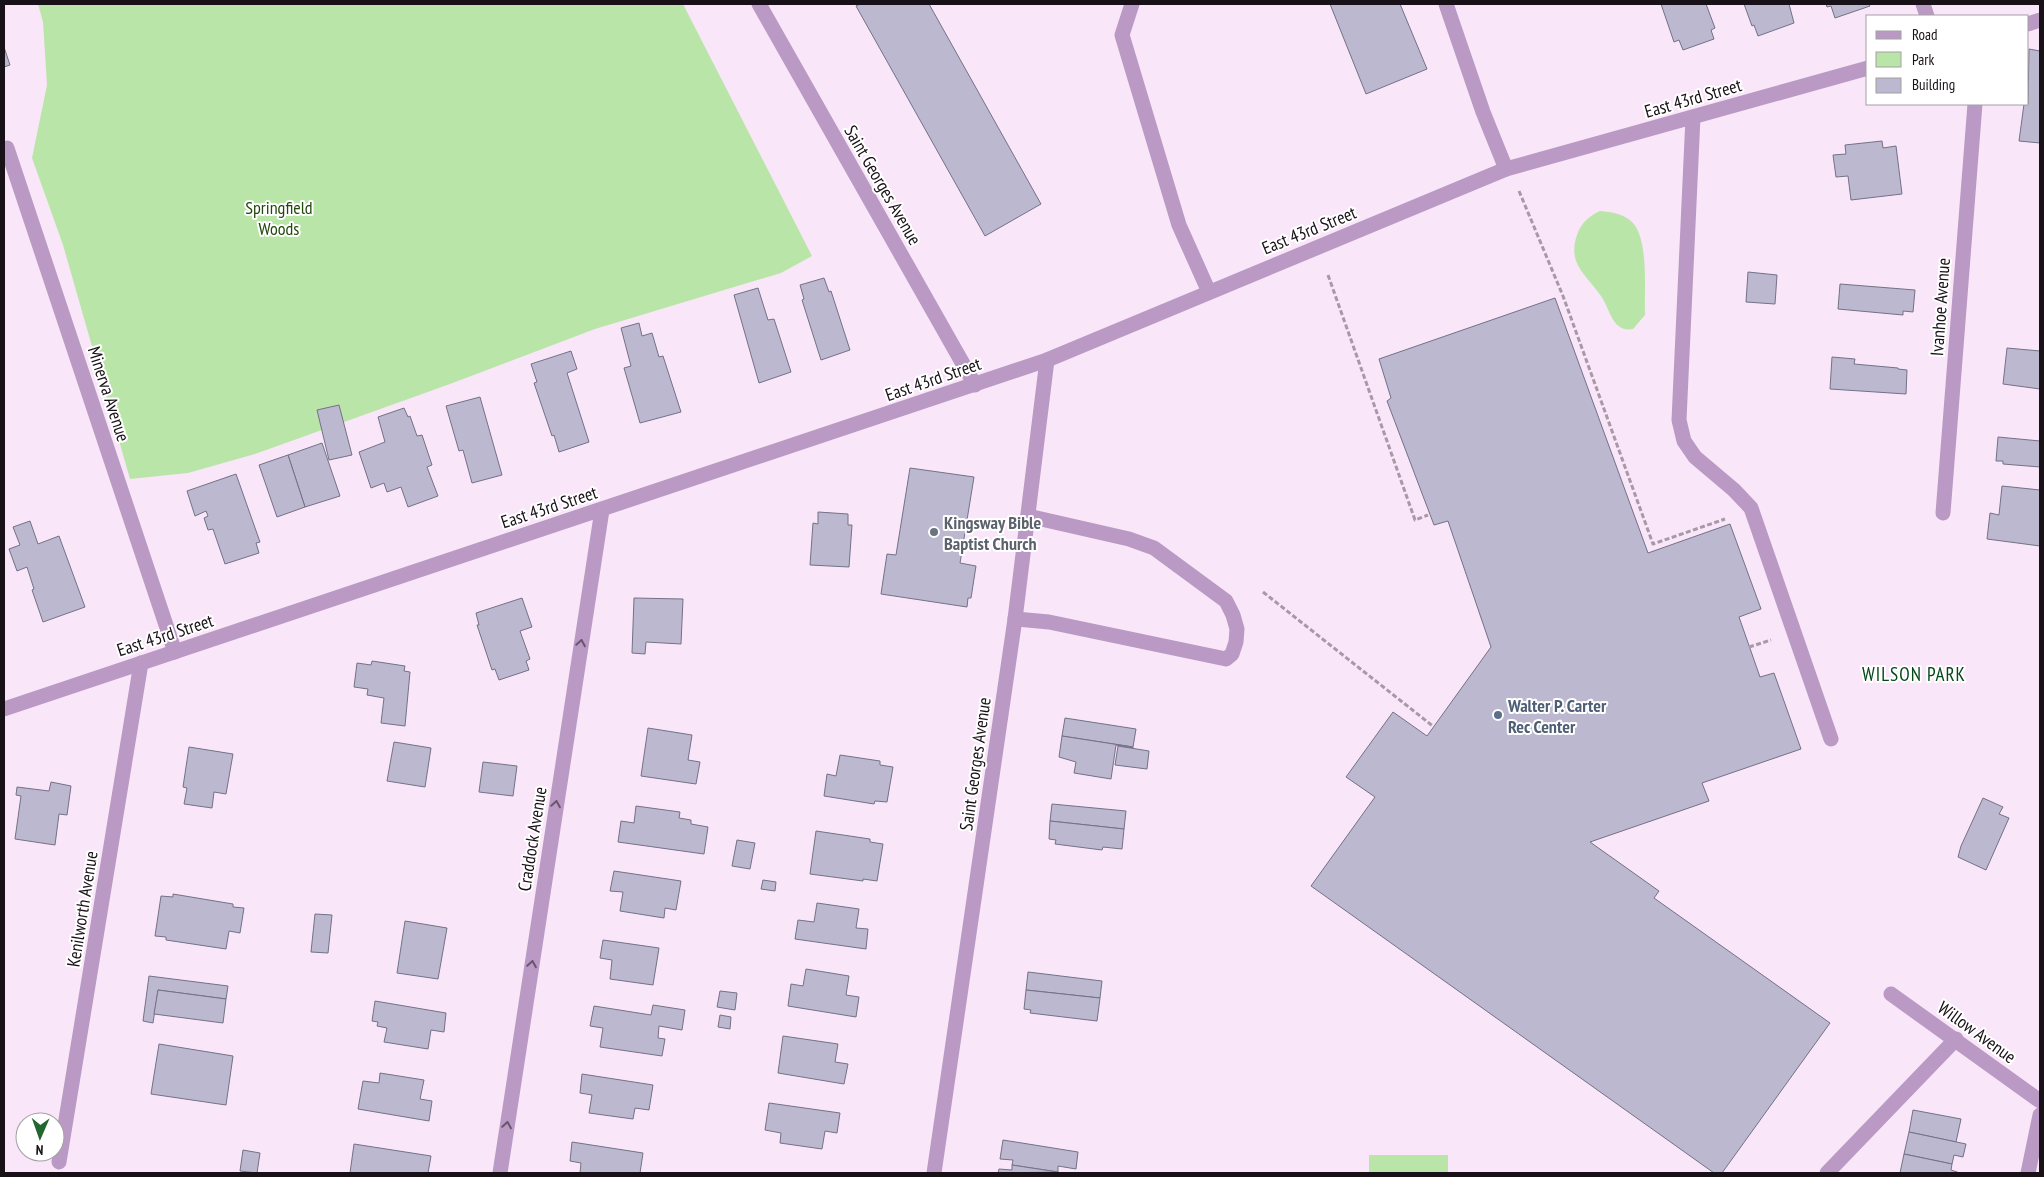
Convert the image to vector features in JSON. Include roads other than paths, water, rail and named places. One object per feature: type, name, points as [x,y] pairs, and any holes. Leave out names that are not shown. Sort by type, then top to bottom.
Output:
[{"type":"street","name":"Saint Georges Avenue","points":[[759,4],[976,385]]},
{"type":"street","points":[[1132,4],[1122,34],[1179,225],[1209,292]]},
{"type":"street","points":[[1446,4],[1483,112],[1506,169]]},
{"type":"street","name":"East 43rd Street","points":[[4,709],[1047,360],[1506,169],[1866,69]]},
{"type":"street","name":"Ivanhoe Avenue","points":[[1943,513],[1975,105]]},
{"type":"street","points":[[1693,117],[1679,420],[1684,440],[1695,457],[1728,485],[1751,508],[1831,738]]},
{"type":"street","name":"Minerva Avenue","points":[[6,148],[175,652]]},
{"type":"street","name":"Saint Georges Avenue","points":[[934,1173],[1015,620],[1047,360]]},
{"type":"street","name":"Craddock Avenue","points":[[500,1173],[602,510]]},
{"type":"street","points":[[1015,620],[1049,622],[1226,659],[1232,654],[1236,642],[1237,629],[1233,614],[1226,601],[1154,548],[1129,538],[1028,516]]},
{"type":"street","name":"Kenilworth Avenue","points":[[65,1126],[142,663]]},
{"type":"street","name":"Willow Avenue","points":[[1891,994],[2040,1101]]},
{"type":"street","points":[[1827,1173],[1956,1039]]},
{"type":"street","points":[[2028,1173],[2040,1115]]},
{"type":"place","name":"Kingsway Bible Baptist Church","points":[[934,532]]},
{"type":"place","name":"Walter P. Carter Rec Center","points":[[1498,715]]},
{"type":"district","name":"WILSON PARK","points":[[1914,674]]},
{"type":"park label","name":"Springfield Woods","points":[[279,217]]}]
